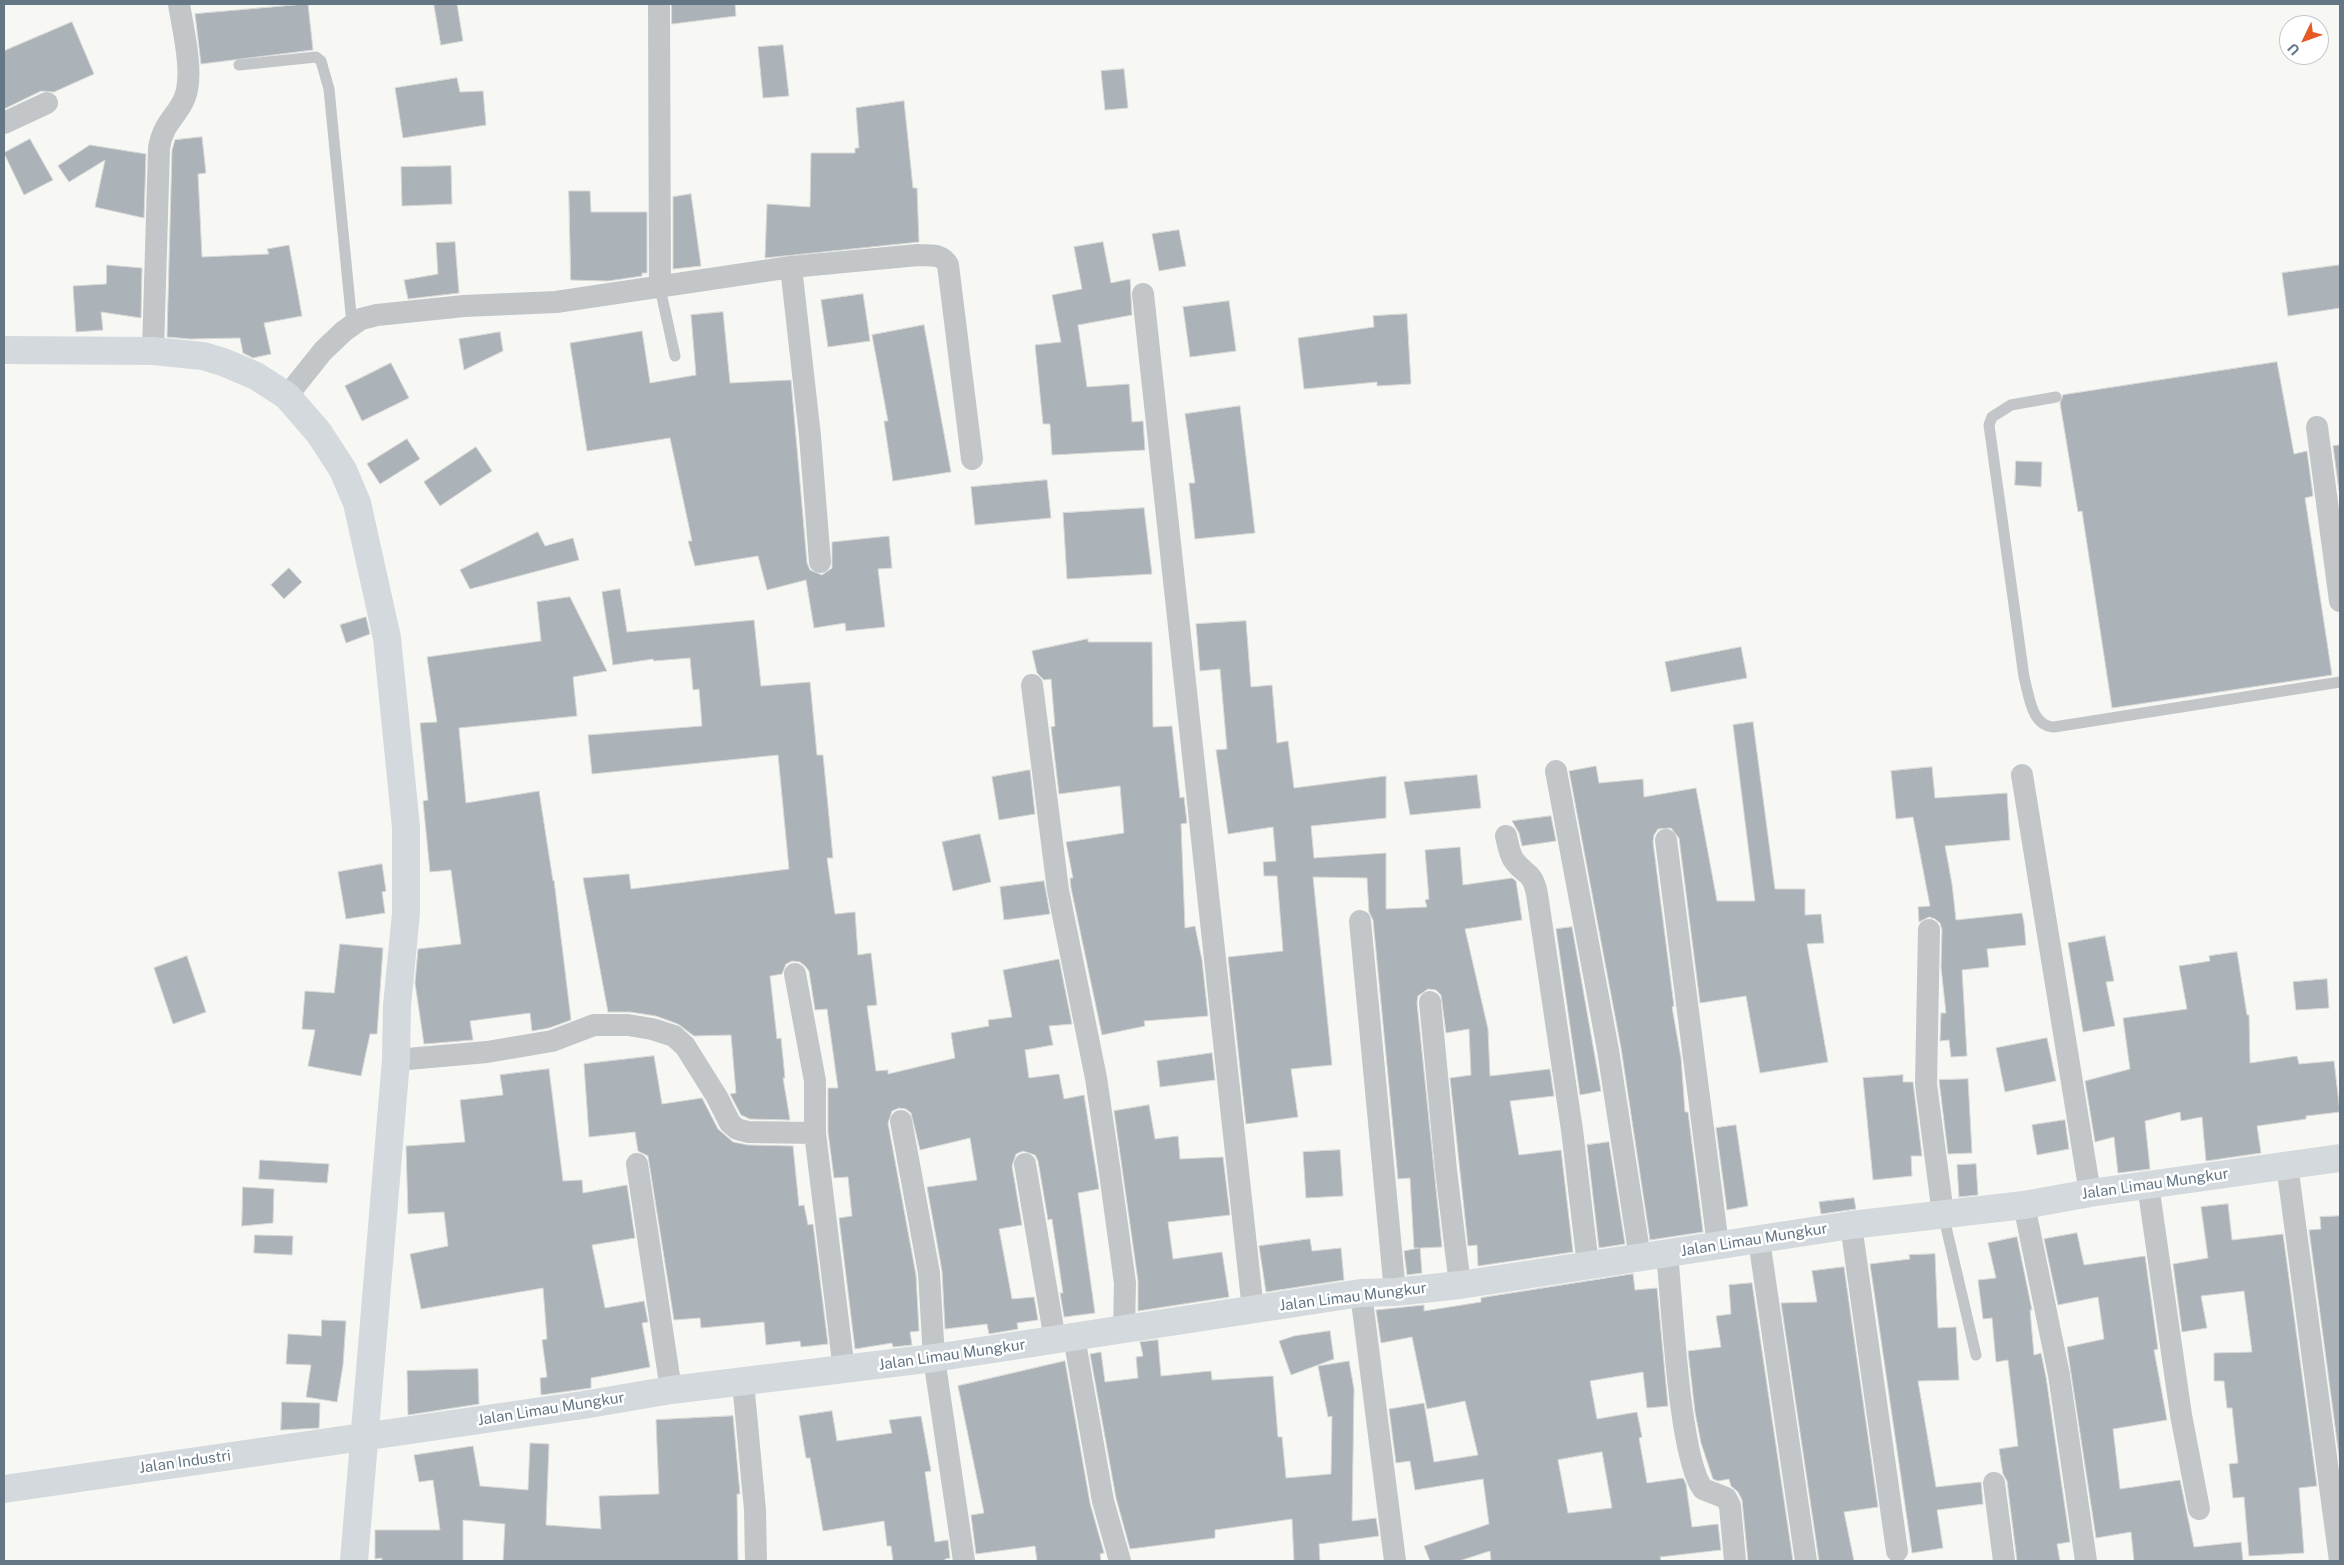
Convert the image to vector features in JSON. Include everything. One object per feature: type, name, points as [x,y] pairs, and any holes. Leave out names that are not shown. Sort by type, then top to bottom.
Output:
[{"type":"street","points":[[153,351],[160,136],[185,98],[188,72],[179,4]]},
{"type":"street","points":[[659,4],[660,288]]},
{"type":"street","points":[[4,123],[47,103]]},
{"type":"street","points":[[287,396],[323,351],[352,324],[377,316],[464,306],[556,302],[791,267],[918,255],[944,258],[948,265],[972,459]]},
{"type":"street","points":[[791,267],[810,436],[820,562]]},
{"type":"street","points":[[1142,294],[1252,1310]]},
{"type":"street","points":[[7,354],[153,351],[203,356],[256,376],[287,396],[324,440],[343,470],[357,503],[387,638],[406,827],[406,913],[397,1006],[396,1060],[366,1436],[354,1561]]},
{"type":"street","points":[[2317,427],[2340,601]]},
{"type":"street","points":[[1032,685],[1058,890],[1096,1078],[1110,1166],[1125,1283],[1124,1330]]},
{"type":"street","points":[[1556,771],[1608,1050],[1640,1258]]},
{"type":"street","points":[[2022,775],[2090,1193]]},
{"type":"street","points":[[1506,836],[1510,854],[1520,867],[1533,877],[1537,894],[1572,1130],[1588,1265]]},
{"type":"street","points":[[1666,840],[1718,1246]]},
{"type":"street","points":[[1360,921],[1395,1292]]},
{"type":"street","points":[[1929,930],[1926,1084],[1943,1214]]},
{"type":"street","points":[[795,974],[816,1081],[815,1133],[844,1370]]},
{"type":"street","points":[[1430,1002],[1446,1170],[1460,1285]]},
{"type":"street","points":[[396,1060],[487,1052],[524,1046],[552,1041],[594,1025],[628,1025],[652,1029],[674,1036],[685,1046],[717,1097],[730,1123],[737,1129],[815,1133]]},
{"type":"street","points":[[901,1121],[929,1273],[934,1358],[964,1561]]},
{"type":"street","name":"Jalan Limau Mungkur","points":[[366,1436],[671,1390],[934,1358],[1361,1293],[1395,1292],[1460,1285],[1851,1225],[2024,1205],[2090,1193],[2340,1158]]},
{"type":"street","points":[[637,1164],[671,1390]]},
{"type":"street","points":[[1025,1164],[1103,1501],[1120,1561]]},
{"type":"street","points":[[2287,1165],[2340,1560]]},
{"type":"street","points":[[2148,1185],[2181,1415],[2200,1509]]},
{"type":"street","points":[[2024,1205],[2059,1375],[2086,1561]]},
{"type":"street","points":[[1851,1225],[1897,1551]]},
{"type":"street","points":[[1759,1240],[1806,1561]]},
{"type":"street","points":[[1667,1254],[1684,1422],[1692,1462],[1703,1489],[1726,1498],[1730,1506],[1735,1561]]},
{"type":"street","points":[[1361,1293],[1396,1561]]},
{"type":"street","points":[[743,1382],[755,1510],[756,1561]]},
{"type":"street","name":"Jalan Industri","points":[[4,1489],[366,1436]]},
{"type":"street","points":[[1994,1483],[2004,1561]]},
{"type":"lane","points":[[239,65],[316,57],[321,61],[329,89],[352,324]]},
{"type":"lane","points":[[660,288],[675,356]]},
{"type":"lane","points":[[2056,397],[2011,405],[1992,417],[1989,425],[2024,677],[2032,708],[2038,719],[2047,727],[2054,727],[2340,682]]},
{"type":"lane","points":[[1943,1214],[1976,1355]]},
{"type":"building","points":[[308,4],[313,50],[201,64],[195,14]]},
{"type":"building","points":[[434,4],[457,4],[463,41],[441,45]]},
{"type":"building","points":[[672,4],[735,4],[736,16],[672,24]]},
{"type":"building","points":[[72,22],[94,74],[54,92],[41,91],[4,109],[4,51]]},
{"type":"building","points":[[783,45],[789,96],[763,98],[758,47]]},
{"type":"building","points":[[1124,69],[1128,108],[1105,110],[1101,71]]},
{"type":"building","points":[[457,78],[460,92],[483,91],[486,125],[403,138],[395,88]]},
{"type":"building","points":[[904,101],[913,188],[917,188],[919,242],[765,258],[767,204],[810,207],[811,153],[855,153],[855,148],[859,148],[856,108]]},
{"type":"building","points":[[202,137],[206,173],[198,174],[202,257],[269,254],[267,249],[289,245],[302,316],[264,323],[271,354],[253,358],[243,353],[240,338],[190,339],[167,337],[172,150],[175,140]]},
{"type":"building","points":[[30,139],[53,180],[24,195],[4,153]]},
{"type":"building","points":[[90,145],[146,154],[144,218],[95,207],[105,160],[69,182],[58,166]]},
{"type":"building","points":[[451,166],[452,204],[402,206],[401,167]]},
{"type":"building","points":[[569,191],[590,191],[591,212],[647,212],[647,273],[642,273],[642,276],[608,281],[571,280]]},
{"type":"building","points":[[691,194],[701,266],[673,269],[673,197]]},
{"type":"building","points":[[1179,230],[1186,266],[1159,271],[1152,234]]},
{"type":"building","points":[[455,242],[459,293],[408,299],[404,280],[438,274],[436,243]]},
{"type":"building","points":[[1103,242],[1111,283],[1130,279],[1132,315],[1078,325],[1087,387],[1129,384],[1132,422],[1143,421],[1145,450],[1052,455],[1050,424],[1043,424],[1035,345],[1061,342],[1052,295],[1082,289],[1074,247]]},
{"type":"building","points":[[107,265],[142,268],[141,318],[101,312],[103,330],[76,332],[73,286],[106,284]]},
{"type":"building","points":[[2340,265],[2340,308],[2288,316],[2282,273]]},
{"type":"building","points":[[863,294],[870,341],[828,347],[821,300]]},
{"type":"building","points":[[1229,301],[1236,351],[1190,357],[1183,307]]},
{"type":"building","points":[[723,312],[730,383],[791,380],[807,563],[810,570],[822,575],[832,568],[832,542],[889,536],[892,568],[878,569],[885,627],[846,631],[845,623],[814,628],[806,580],[767,590],[758,556],[695,566],[688,541],[692,541],[670,438],[587,451],[570,343],[642,331],[650,383],[696,375],[691,315]]},
{"type":"building","points":[[1407,314],[1411,384],[1377,386],[1377,382],[1304,389],[1298,338],[1374,327],[1373,316]]},
{"type":"building","points":[[924,325],[951,472],[893,481],[884,421],[888,421],[872,335]]},
{"type":"building","points":[[500,332],[503,351],[464,370],[459,339]]},
{"type":"building","points":[[2277,362],[2294,454],[2307,451],[2313,496],[2305,498],[2332,675],[2112,708],[2082,511],[2078,512],[2060,403],[2063,395]]},
{"type":"building","points":[[391,363],[409,398],[362,421],[345,386]]},
{"type":"building","points":[[1240,406],[1255,533],[1195,539],[1189,483],[1195,483],[1185,414]]},
{"type":"building","points":[[407,439],[420,459],[380,484],[367,464]]},
{"type":"building","points":[[2340,445],[2340,490],[2339,491],[2333,446]]},
{"type":"building","points":[[476,447],[492,471],[440,506],[424,482]]},
{"type":"building","points":[[2016,461],[2042,462],[2041,487],[2015,485]]},
{"type":"building","points":[[1047,480],[1051,518],[975,525],[971,487]]},
{"type":"building","points":[[1144,508],[1152,574],[1067,579],[1063,513]]},
{"type":"building","points":[[538,532],[545,546],[573,538],[579,560],[470,589],[460,570]]},
{"type":"building","points":[[289,568],[302,582],[284,599],[271,585]]},
{"type":"building","points":[[620,589],[627,632],[754,620],[761,686],[810,682],[817,755],[823,755],[833,858],[827,858],[835,914],[855,912],[858,955],[871,953],[877,1005],[867,1006],[876,1071],[888,1070],[888,1074],[955,1058],[951,1033],[989,1026],[988,1020],[1012,1017],[1003,970],[1059,959],[1072,1024],[1049,1026],[1053,1045],[1025,1050],[1029,1078],[1059,1074],[1064,1099],[1084,1095],[1099,1189],[1078,1193],[1095,1313],[1064,1317],[1060,1293],[1063,1293],[1052,1219],[1048,1220],[1038,1161],[1035,1155],[1023,1151],[1016,1154],[1012,1166],[1022,1225],[999,1229],[1012,1299],[1034,1297],[1038,1320],[1017,1323],[1018,1329],[989,1334],[987,1324],[945,1329],[942,1271],[927,1187],[977,1180],[970,1138],[920,1150],[911,1113],[906,1109],[899,1108],[892,1111],[888,1123],[916,1275],[919,1331],[910,1332],[912,1345],[893,1347],[892,1343],[855,1349],[839,1218],[852,1216],[848,1177],[834,1178],[828,1132],[828,1088],[838,1088],[827,1009],[815,1010],[809,971],[800,962],[792,961],[786,964],[782,974],[770,976],[777,1039],[781,1038],[785,1078],[783,1078],[790,1120],[750,1119],[741,1115],[730,1094],[736,1093],[731,1035],[694,1036],[678,1024],[656,1016],[630,1012],[608,1012],[583,878],[629,874],[631,889],[789,869],[778,755],[592,774],[588,735],[702,726],[699,689],[693,690],[690,658],[654,661],[653,659],[613,665],[602,592]]},
{"type":"building","points":[[570,597],[607,671],[573,677],[577,716],[459,728],[466,803],[539,791],[554,880],[571,1020],[549,1028],[532,1031],[530,1013],[470,1021],[473,1040],[424,1044],[415,983],[418,949],[461,944],[451,870],[430,872],[423,801],[428,800],[420,723],[437,722],[427,657],[541,641],[537,602]]},
{"type":"building","points":[[366,617],[370,634],[346,643],[340,625]]},
{"type":"building","points":[[1246,621],[1251,687],[1272,685],[1277,743],[1288,741],[1294,788],[1386,776],[1386,818],[1311,826],[1314,858],[1386,853],[1386,909],[1427,907],[1425,900],[1429,899],[1425,850],[1460,847],[1463,885],[1512,878],[1516,881],[1522,920],[1465,929],[1488,1029],[1490,1076],[1550,1069],[1554,1096],[1510,1101],[1519,1155],[1561,1150],[1573,1252],[1478,1266],[1477,1245],[1468,1246],[1450,1078],[1471,1075],[1469,1029],[1446,1033],[1441,995],[1436,990],[1428,989],[1418,996],[1417,1003],[1442,1247],[1420,1248],[1422,1273],[1407,1275],[1404,1251],[1419,1248],[1414,1248],[1410,1178],[1398,1179],[1373,920],[1369,912],[1367,878],[1313,877],[1332,1065],[1291,1069],[1298,1117],[1246,1124],[1228,957],[1283,951],[1277,876],[1264,876],[1263,862],[1276,861],[1273,827],[1228,834],[1216,750],[1227,749],[1220,669],[1200,671],[1196,624]]},
{"type":"building","points":[[1088,639],[1088,642],[1152,642],[1153,727],[1172,726],[1180,798],[1184,797],[1187,823],[1181,824],[1185,928],[1195,926],[1202,960],[1208,1016],[1144,1021],[1145,1026],[1102,1035],[1071,888],[1070,878],[1073,878],[1066,842],[1124,833],[1120,786],[1059,794],[1051,727],[1055,726],[1051,679],[1044,680],[1037,673],[1032,651]]},
{"type":"building","points":[[1741,647],[1747,678],[1671,692],[1665,662]]},
{"type":"building","points":[[1753,722],[1775,889],[1805,889],[1805,915],[1821,914],[1824,943],[1807,944],[1828,1062],[1760,1073],[1746,996],[1700,1003],[1679,838],[1671,828],[1658,829],[1654,835],[1653,842],[1674,1006],[1672,1007],[1681,1058],[1685,1112],[1688,1112],[1703,1232],[1650,1240],[1621,1048],[1569,771],[1596,766],[1599,783],[1643,779],[1644,797],[1696,788],[1717,901],[1755,901],[1733,725]]},
{"type":"building","points":[[1932,767],[1935,798],[2007,793],[2010,840],[1945,846],[1956,920],[2022,913],[2024,923],[2026,945],[1987,949],[1989,967],[1962,970],[1967,1056],[1951,1057],[1949,1040],[1940,1041],[1941,1013],[1946,1013],[1941,967],[1942,930],[1940,923],[1935,919],[1929,917],[1919,922],[1918,907],[1930,906],[1913,817],[1896,819],[1891,771]]},
{"type":"building","points":[[1030,770],[1035,814],[999,820],[992,777]]},
{"type":"building","points":[[1477,775],[1481,808],[1410,815],[1404,782]]},
{"type":"building","points":[[1551,816],[1556,841],[1522,846],[1519,833],[1512,821]]},
{"type":"building","points":[[980,834],[991,882],[953,891],[942,842]]},
{"type":"building","points":[[382,864],[386,891],[382,892],[385,913],[346,919],[338,872]]},
{"type":"building","points":[[1044,881],[1050,914],[1004,920],[1000,887]]},
{"type":"building","points":[[1572,927],[1601,1091],[1580,1095],[1556,929]]},
{"type":"building","points":[[2105,936],[2114,981],[2106,982],[2115,1026],[2083,1032],[2068,943]]},
{"type":"building","points":[[340,944],[383,948],[377,1034],[370,1034],[361,1076],[308,1066],[315,1030],[302,1029],[305,991],[334,993]]},
{"type":"building","points":[[2237,952],[2247,1015],[2249,1015],[2250,1063],[2297,1056],[2299,1064],[2334,1061],[2340,1112],[2306,1116],[2306,1119],[2257,1126],[2261,1153],[2206,1161],[2202,1117],[2181,1121],[2180,1112],[2145,1121],[2150,1169],[2118,1173],[2114,1137],[2095,1142],[2085,1081],[2130,1069],[2123,1018],[2187,1009],[2179,966],[2210,961],[2209,956]]},
{"type":"building","points":[[187,956],[206,1012],[173,1024],[154,968]]},
{"type":"building","points":[[2327,979],[2329,1008],[2296,1010],[2293,982]]},
{"type":"building","points":[[2047,1038],[2056,1081],[2005,1092],[1996,1048]]},
{"type":"building","points":[[1212,1053],[1215,1080],[1160,1087],[1157,1061]]},
{"type":"building","points":[[654,1056],[662,1104],[702,1098],[718,1129],[733,1142],[748,1145],[793,1146],[799,1206],[804,1205],[808,1225],[813,1224],[828,1344],[801,1347],[800,1341],[766,1345],[764,1322],[701,1328],[700,1318],[674,1320],[648,1156],[638,1151],[635,1132],[589,1137],[584,1064]]},
{"type":"building","points":[[549,1069],[563,1181],[582,1180],[583,1193],[627,1185],[635,1238],[592,1245],[605,1308],[644,1301],[648,1322],[642,1323],[650,1367],[591,1378],[591,1388],[541,1395],[540,1378],[547,1377],[542,1340],[547,1339],[543,1288],[421,1309],[410,1254],[448,1246],[444,1212],[408,1214],[406,1146],[465,1142],[460,1100],[503,1095],[500,1075]]},
{"type":"building","points":[[1903,1075],[1903,1082],[1913,1082],[1922,1156],[1911,1156],[1912,1176],[1873,1180],[1863,1078]]},
{"type":"building","points":[[1968,1079],[1972,1153],[1948,1154],[1939,1080]]},
{"type":"building","points":[[1149,1105],[1155,1139],[1178,1136],[1180,1159],[1223,1157],[1230,1215],[1168,1222],[1173,1259],[1222,1252],[1229,1297],[1138,1311],[1138,1281],[1114,1111]]},
{"type":"building","points":[[2065,1120],[2069,1149],[2037,1155],[2032,1125]]},
{"type":"building","points":[[1736,1125],[1748,1206],[1727,1210],[1716,1128]]},
{"type":"building","points":[[1609,1142],[1625,1244],[1599,1248],[1587,1145]]},
{"type":"building","points":[[1340,1150],[1343,1196],[1306,1198],[1303,1152]]},
{"type":"building","points":[[260,1160],[329,1164],[327,1183],[259,1179]]},
{"type":"building","points":[[1976,1164],[1978,1195],[1959,1197],[1957,1165]]},
{"type":"building","points":[[243,1187],[274,1189],[273,1223],[242,1226]]},
{"type":"building","points":[[1854,1198],[1856,1209],[1821,1214],[1819,1202]]},
{"type":"building","points":[[2228,1204],[2232,1240],[2283,1234],[2317,1486],[2299,1488],[2304,1553],[2249,1556],[2244,1497],[2233,1498],[2229,1464],[2238,1463],[2232,1408],[2227,1408],[2224,1381],[2214,1381],[2214,1353],[2252,1352],[2244,1291],[2201,1296],[2207,1328],[2182,1332],[2173,1264],[2208,1258],[2201,1207]]},
{"type":"building","points":[[2340,1216],[2340,1464],[2309,1230],[2321,1229],[2320,1217]]},
{"type":"building","points":[[2077,1233],[2084,1265],[2145,1256],[2158,1349],[2154,1350],[2167,1420],[2113,1429],[2120,1489],[2180,1480],[2194,1547],[2241,1542],[2243,1561],[2134,1561],[2131,1532],[2096,1538],[2067,1347],[2104,1339],[2098,1297],[2058,1305],[2044,1239]]},
{"type":"building","points":[[255,1235],[293,1236],[292,1255],[254,1253]]},
{"type":"building","points":[[2017,1237],[2032,1310],[2030,1310],[2034,1355],[2041,1353],[2046,1377],[2070,1542],[2057,1544],[2060,1561],[2017,1561],[2007,1481],[2003,1474],[1999,1449],[2018,1446],[2008,1360],[1996,1362],[1992,1318],[1983,1319],[1978,1280],[1996,1278],[1988,1243]]},
{"type":"building","points":[[1310,1239],[1312,1251],[1341,1248],[1344,1280],[1266,1292],[1259,1246]]},
{"type":"building","points":[[1935,1254],[1938,1328],[1956,1327],[1959,1380],[1918,1381],[1936,1487],[1981,1482],[1983,1504],[1937,1510],[1943,1548],[1912,1553],[1870,1264],[1910,1259],[1909,1255]]},
{"type":"building","points":[[1844,1267],[1878,1507],[1844,1512],[1854,1561],[1819,1561],[1781,1303],[1817,1302],[1812,1271]]},
{"type":"building","points":[[1633,1274],[1635,1290],[1657,1288],[1668,1406],[1647,1408],[1643,1372],[1590,1381],[1597,1419],[1637,1412],[1642,1437],[1639,1438],[1647,1483],[1683,1478],[1686,1484],[1692,1527],[1718,1524],[1721,1550],[1660,1557],[1661,1561],[1491,1561],[1490,1551],[1459,1561],[1430,1561],[1424,1546],[1489,1524],[1483,1479],[1415,1490],[1410,1461],[1396,1463],[1389,1409],[1424,1403],[1434,1462],[1478,1455],[1465,1401],[1427,1409],[1412,1337],[1381,1343],[1376,1310],[1424,1305],[1424,1311],[1481,1302],[1481,1298]],"holes":[[[1602,1452],[1612,1508],[1568,1513],[1558,1460]]]},
{"type":"building","points":[[1752,1283],[1793,1561],[1748,1561],[1742,1500],[1738,1492],[1731,1486],[1729,1479],[1718,1481],[1713,1479],[1701,1443],[1695,1412],[1688,1351],[1721,1347],[1716,1316],[1731,1314],[1729,1285]]},
{"type":"building","points":[[322,1320],[346,1321],[343,1365],[337,1402],[306,1397],[311,1365],[286,1364],[288,1334],[321,1336]]},
{"type":"building","points":[[1330,1331],[1334,1359],[1291,1375],[1279,1341],[1294,1336]]},
{"type":"building","points":[[1158,1340],[1161,1376],[1211,1371],[1212,1380],[1273,1376],[1278,1437],[1282,1437],[1286,1478],[1331,1474],[1332,1416],[1328,1417],[1318,1366],[1349,1361],[1354,1389],[1352,1521],[1376,1518],[1379,1536],[1319,1544],[1320,1561],[1294,1561],[1292,1519],[1215,1530],[1215,1538],[1130,1549],[1116,1498],[1090,1354],[1101,1352],[1105,1382],[1138,1378],[1136,1357],[1143,1356],[1140,1342]]},
{"type":"building","points":[[1065,1361],[1090,1503],[1104,1553],[1100,1554],[1101,1561],[1037,1561],[1035,1546],[976,1554],[971,1515],[984,1513],[958,1386]]},
{"type":"building","points":[[478,1369],[479,1404],[408,1415],[407,1371]]},
{"type":"building","points":[[282,1402],[320,1403],[319,1428],[281,1430]]},
{"type":"building","points":[[832,1411],[837,1441],[892,1433],[889,1420],[921,1416],[931,1471],[925,1472],[935,1542],[948,1540],[950,1558],[945,1559],[945,1561],[893,1561],[891,1546],[887,1546],[884,1521],[823,1531],[810,1458],[806,1458],[799,1416]]},
{"type":"building","points":[[733,1416],[740,1494],[737,1494],[738,1561],[503,1561],[505,1524],[463,1520],[463,1561],[382,1561],[382,1558],[375,1559],[375,1530],[440,1530],[433,1480],[419,1482],[414,1455],[473,1446],[480,1486],[528,1490],[530,1443],[549,1444],[546,1525],[601,1529],[599,1496],[659,1494],[656,1420]]}]
